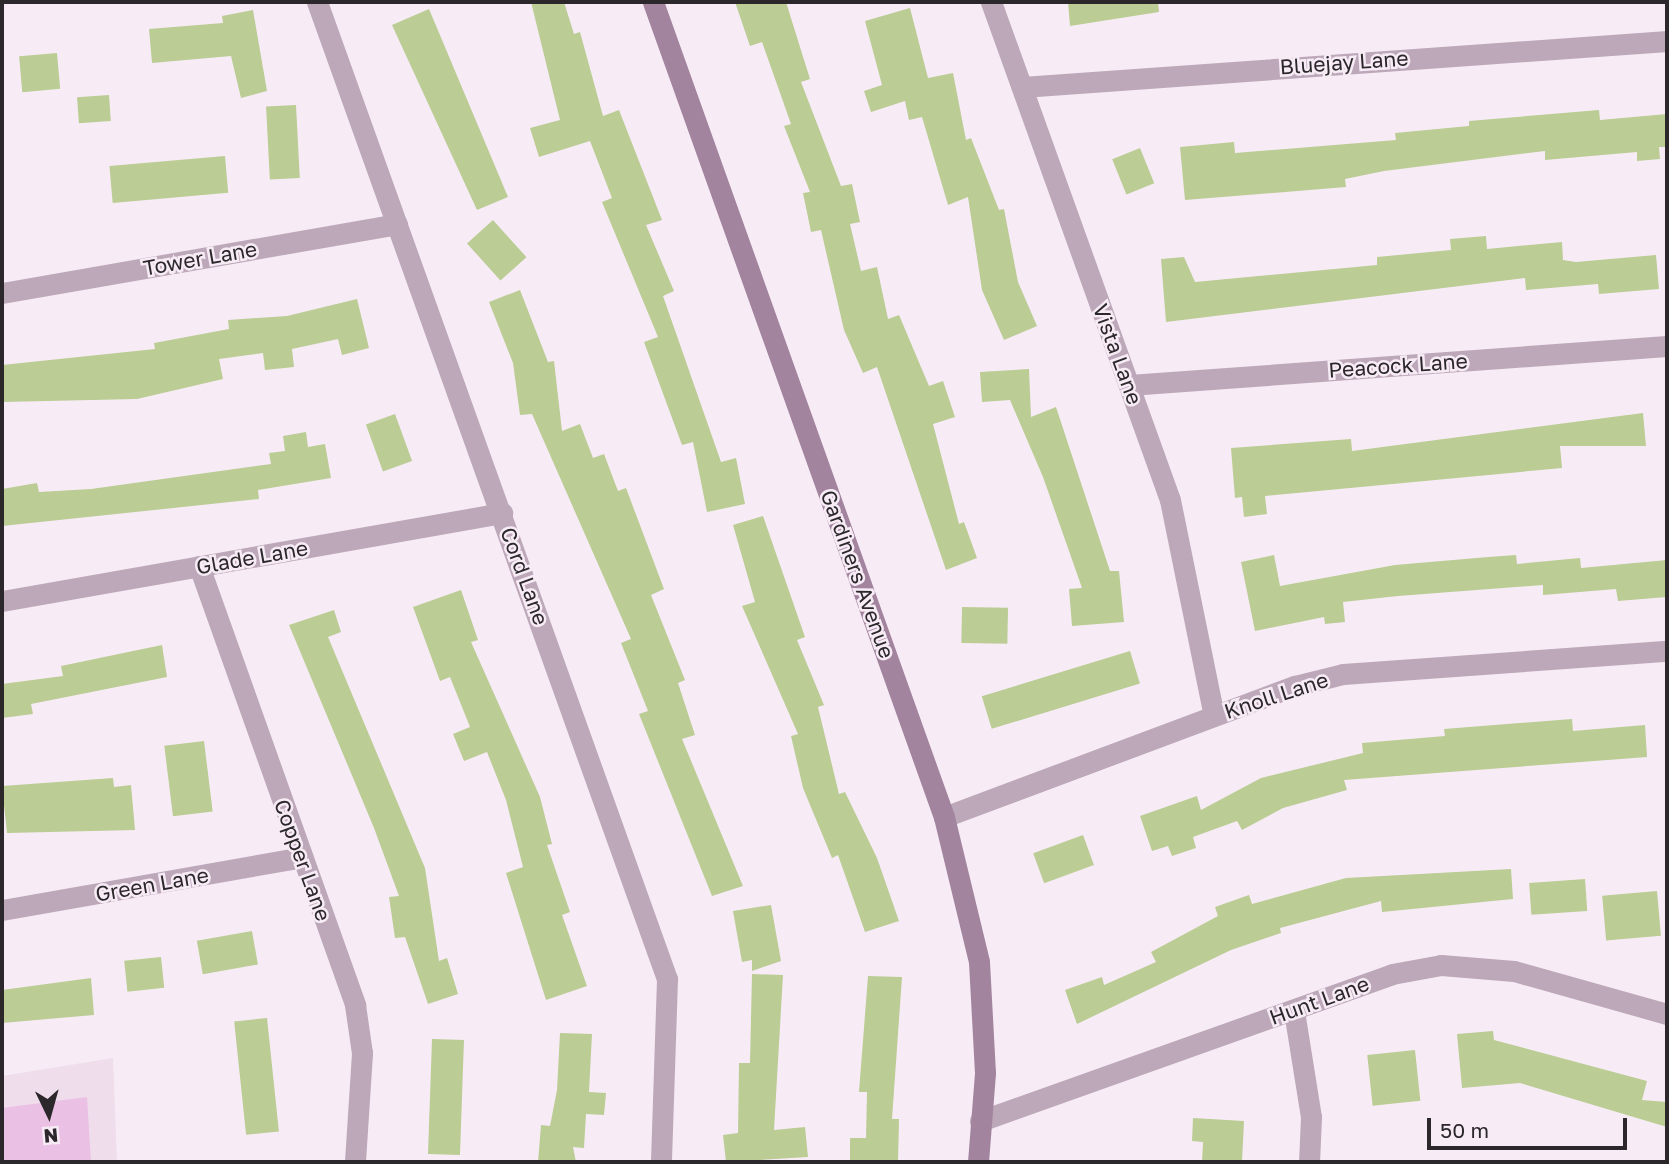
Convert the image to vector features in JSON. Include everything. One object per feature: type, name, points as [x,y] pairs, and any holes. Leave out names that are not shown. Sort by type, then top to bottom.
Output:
[{"type":"main road","name":"Gardiners Avenue","points":[[653,2],[944,817],[979,962],[985,1073],[978,1162]]},
{"type":"street","name":"Cord Lane","points":[[317,2],[667,979],[661,1162]]},
{"type":"street","name":"Vista Lane","points":[[991,2],[1170,500],[1214,716]]},
{"type":"street","name":"Bluejay Lane","points":[[1022,87],[1667,41]]},
{"type":"street","name":"Tower Lane","points":[[2,293],[397,224]]},
{"type":"street","name":"Peacock Lane","points":[[1129,385],[1667,346]]},
{"type":"street","name":"Glade Lane","points":[[2,601],[502,513]]},
{"type":"street","name":"Copper Lane","points":[[199,566],[355,1004],[362,1053],[355,1162]]},
{"type":"street","name":"Knoll Lane","points":[[944,817],[1214,716],[1343,674],[1667,651]]},
{"type":"street","name":"Green Lane","points":[[2,910],[302,857]]},
{"type":"street","name":"Hunt Lane","points":[[980,1121],[1392,974],[1470,964],[1667,1014]]},
{"type":"street","points":[[1294,1011],[1311,1117],[1309,1162]]},
{"type":"shaded area","points":[[113,1058],[117,1162],[2,1162],[2,1076]]},
{"type":"shaded area","points":[[87,1097],[91,1162],[2,1162],[2,1108]]},
{"type":"building","points":[[531,2],[564,2],[574,34],[580,32],[603,116],[619,110],[662,220],[646,225],[674,291],[663,296],[721,462],[736,458],[745,504],[707,512],[693,442],[682,445],[644,342],[658,337],[602,202],[612,198],[590,141],[539,157],[530,128],[560,120]]},
{"type":"building","points":[[735,2],[786,2],[810,79],[801,82],[841,186],[852,184],[860,222],[850,224],[861,271],[877,267],[888,319],[899,315],[929,386],[943,381],[955,417],[933,424],[959,524],[964,522],[977,558],[946,570],[877,367],[863,373],[844,330],[821,230],[811,232],[803,193],[810,192],[784,126],[791,124],[762,42],[750,46]]},
{"type":"building","points":[[1068,2],[1158,2],[1159,12],[1070,26]]},
{"type":"building","points":[[910,8],[928,78],[953,73],[966,140],[971,138],[999,210],[1004,209],[1018,282],[1037,326],[1004,340],[982,290],[968,197],[948,205],[922,117],[909,120],[905,101],[871,112],[864,91],[882,85],[865,21]]},
{"type":"building","points":[[429,9],[508,197],[477,210],[392,25]]},
{"type":"building","points":[[253,10],[267,91],[241,98],[231,56],[152,63],[149,29],[223,23],[222,16]]},
{"type":"building","points":[[57,53],[60,89],[22,92],[19,56]]},
{"type":"building","points":[[109,95],[111,121],[79,123],[77,97]]},
{"type":"building","points":[[296,105],[300,178],[270,179],[266,107]]},
{"type":"building","points":[[1599,110],[1600,120],[1667,114],[1667,147],[1659,147],[1660,159],[1637,161],[1637,152],[1545,160],[1545,151],[1384,171],[1345,179],[1346,187],[1185,200],[1180,147],[1234,142],[1235,153],[1396,140],[1395,133],[1469,126],[1469,121]]},
{"type":"building","points":[[1140,148],[1154,183],[1126,194],[1112,159]]},
{"type":"building","points":[[225,156],[228,193],[113,203],[109,166]]},
{"type":"building","points":[[493,220],[526,257],[500,281],[467,243]]},
{"type":"building","points":[[1486,236],[1487,249],[1562,242],[1563,260],[1576,262],[1656,255],[1659,289],[1599,294],[1598,284],[1526,290],[1525,278],[1166,322],[1161,259],[1184,257],[1195,282],[1377,265],[1377,257],[1451,250],[1450,239]]},
{"type":"building","points":[[520,290],[548,362],[554,361],[562,431],[580,424],[593,458],[604,454],[618,491],[626,488],[664,589],[651,595],[685,680],[678,683],[695,735],[682,739],[743,886],[712,896],[639,714],[648,711],[621,643],[631,639],[532,414],[520,415],[513,363],[489,302]]},
{"type":"building","points":[[357,299],[369,348],[342,355],[338,339],[292,349],[294,367],[265,370],[263,353],[219,359],[223,379],[137,399],[2,402],[2,365],[155,349],[154,343],[229,329],[228,320],[287,316]]},
{"type":"building","points":[[1029,369],[1031,417],[1056,407],[1110,571],[1119,571],[1124,622],[1072,626],[1069,589],[1082,588],[1043,477],[1010,400],[982,402],[980,372]]},
{"type":"building","points":[[1643,413],[1646,446],[1560,446],[1562,468],[1265,496],[1267,514],[1244,517],[1242,497],[1235,498],[1231,448],[1351,439],[1352,451]]},
{"type":"building","points":[[395,414],[412,461],[383,472],[366,425]]},
{"type":"building","points":[[306,432],[308,447],[325,444],[331,478],[258,490],[259,499],[2,526],[2,489],[37,483],[39,492],[91,489],[271,464],[269,453],[285,451],[283,436]]},
{"type":"building","points":[[763,516],[805,637],[797,640],[824,705],[818,707],[839,794],[845,792],[877,858],[899,921],[865,932],[838,855],[832,858],[803,788],[791,736],[798,734],[742,606],[755,602],[733,525]]},
{"type":"building","points":[[1274,555],[1280,586],[1395,565],[1516,555],[1517,564],[1580,558],[1581,568],[1667,560],[1667,597],[1618,601],[1616,589],[1543,595],[1543,585],[1398,596],[1343,602],[1345,622],[1325,624],[1324,617],[1255,631],[1241,562]]},
{"type":"building","points":[[461,590],[478,640],[471,642],[540,797],[552,844],[547,845],[570,912],[562,915],[587,986],[546,1000],[506,873],[523,867],[506,800],[487,752],[464,761],[453,734],[470,727],[450,677],[440,681],[413,607]]},
{"type":"building","points":[[962,607],[1008,608],[1007,644],[961,643]]},
{"type":"building","points":[[334,610],[341,632],[328,637],[425,868],[439,961],[447,958],[458,994],[428,1004],[405,937],[395,938],[389,897],[399,896],[374,828],[289,625]]},
{"type":"building","points":[[162,645],[167,677],[31,704],[33,714],[2,718],[2,684],[63,676],[61,666]]},
{"type":"building","points":[[1130,651],[1140,684],[992,729],[982,696]]},
{"type":"building","points":[[1572,719],[1573,731],[1645,725],[1647,757],[1344,780],[1347,790],[1283,808],[1242,830],[1237,821],[1193,837],[1196,848],[1172,856],[1168,846],[1152,851],[1140,816],[1197,796],[1201,810],[1261,778],[1363,753],[1362,743],[1445,736],[1444,729]]},
{"type":"building","points":[[204,741],[213,811],[173,816],[164,746]]},
{"type":"building","points":[[113,778],[114,787],[131,785],[135,830],[7,833],[2,786]]},
{"type":"building","points":[[1083,835],[1094,865],[1044,883],[1033,853]]},
{"type":"building","points":[[1511,869],[1513,899],[1382,912],[1381,901],[1280,928],[1281,933],[1231,950],[1077,1024],[1065,990],[1102,977],[1104,985],[1156,962],[1151,952],[1218,916],[1215,907],[1249,895],[1252,904],[1346,878]]},
{"type":"building","points":[[1585,879],[1587,911],[1531,915],[1529,883]]},
{"type":"building","points":[[1657,891],[1661,936],[1606,941],[1602,896]]},
{"type":"building","points":[[771,905],[781,961],[752,971],[752,960],[742,962],[733,911]]},
{"type":"building","points":[[252,931],[258,964],[203,974],[197,941]]},
{"type":"building","points":[[161,957],[164,988],[127,992],[124,961]]},
{"type":"building","points":[[752,974],[783,975],[774,1130],[805,1127],[808,1157],[726,1162],[723,1135],[738,1133],[739,1063],[750,1063]]},
{"type":"building","points":[[868,976],[902,977],[892,1119],[899,1119],[898,1162],[850,1162],[850,1138],[866,1138],[867,1092],[859,1092]]},
{"type":"building","points":[[91,978],[94,1015],[2,1023],[2,990]]},
{"type":"building","points":[[267,1018],[279,1131],[246,1135],[234,1021]]},
{"type":"building","points":[[1493,1031],[1494,1040],[1647,1081],[1642,1100],[1667,1102],[1667,1127],[1520,1083],[1462,1088],[1457,1034]]},
{"type":"building","points":[[560,1033],[592,1034],[589,1092],[606,1093],[604,1115],[586,1114],[584,1148],[573,1147],[576,1162],[538,1162],[541,1125],[550,1126],[557,1090]]},
{"type":"building","points":[[432,1039],[464,1040],[460,1155],[428,1154]]},
{"type":"building","points":[[1415,1050],[1420,1101],[1373,1106],[1367,1055]]},
{"type":"building","points":[[1193,1118],[1244,1121],[1242,1162],[1202,1162],[1203,1142],[1192,1141]]}]
